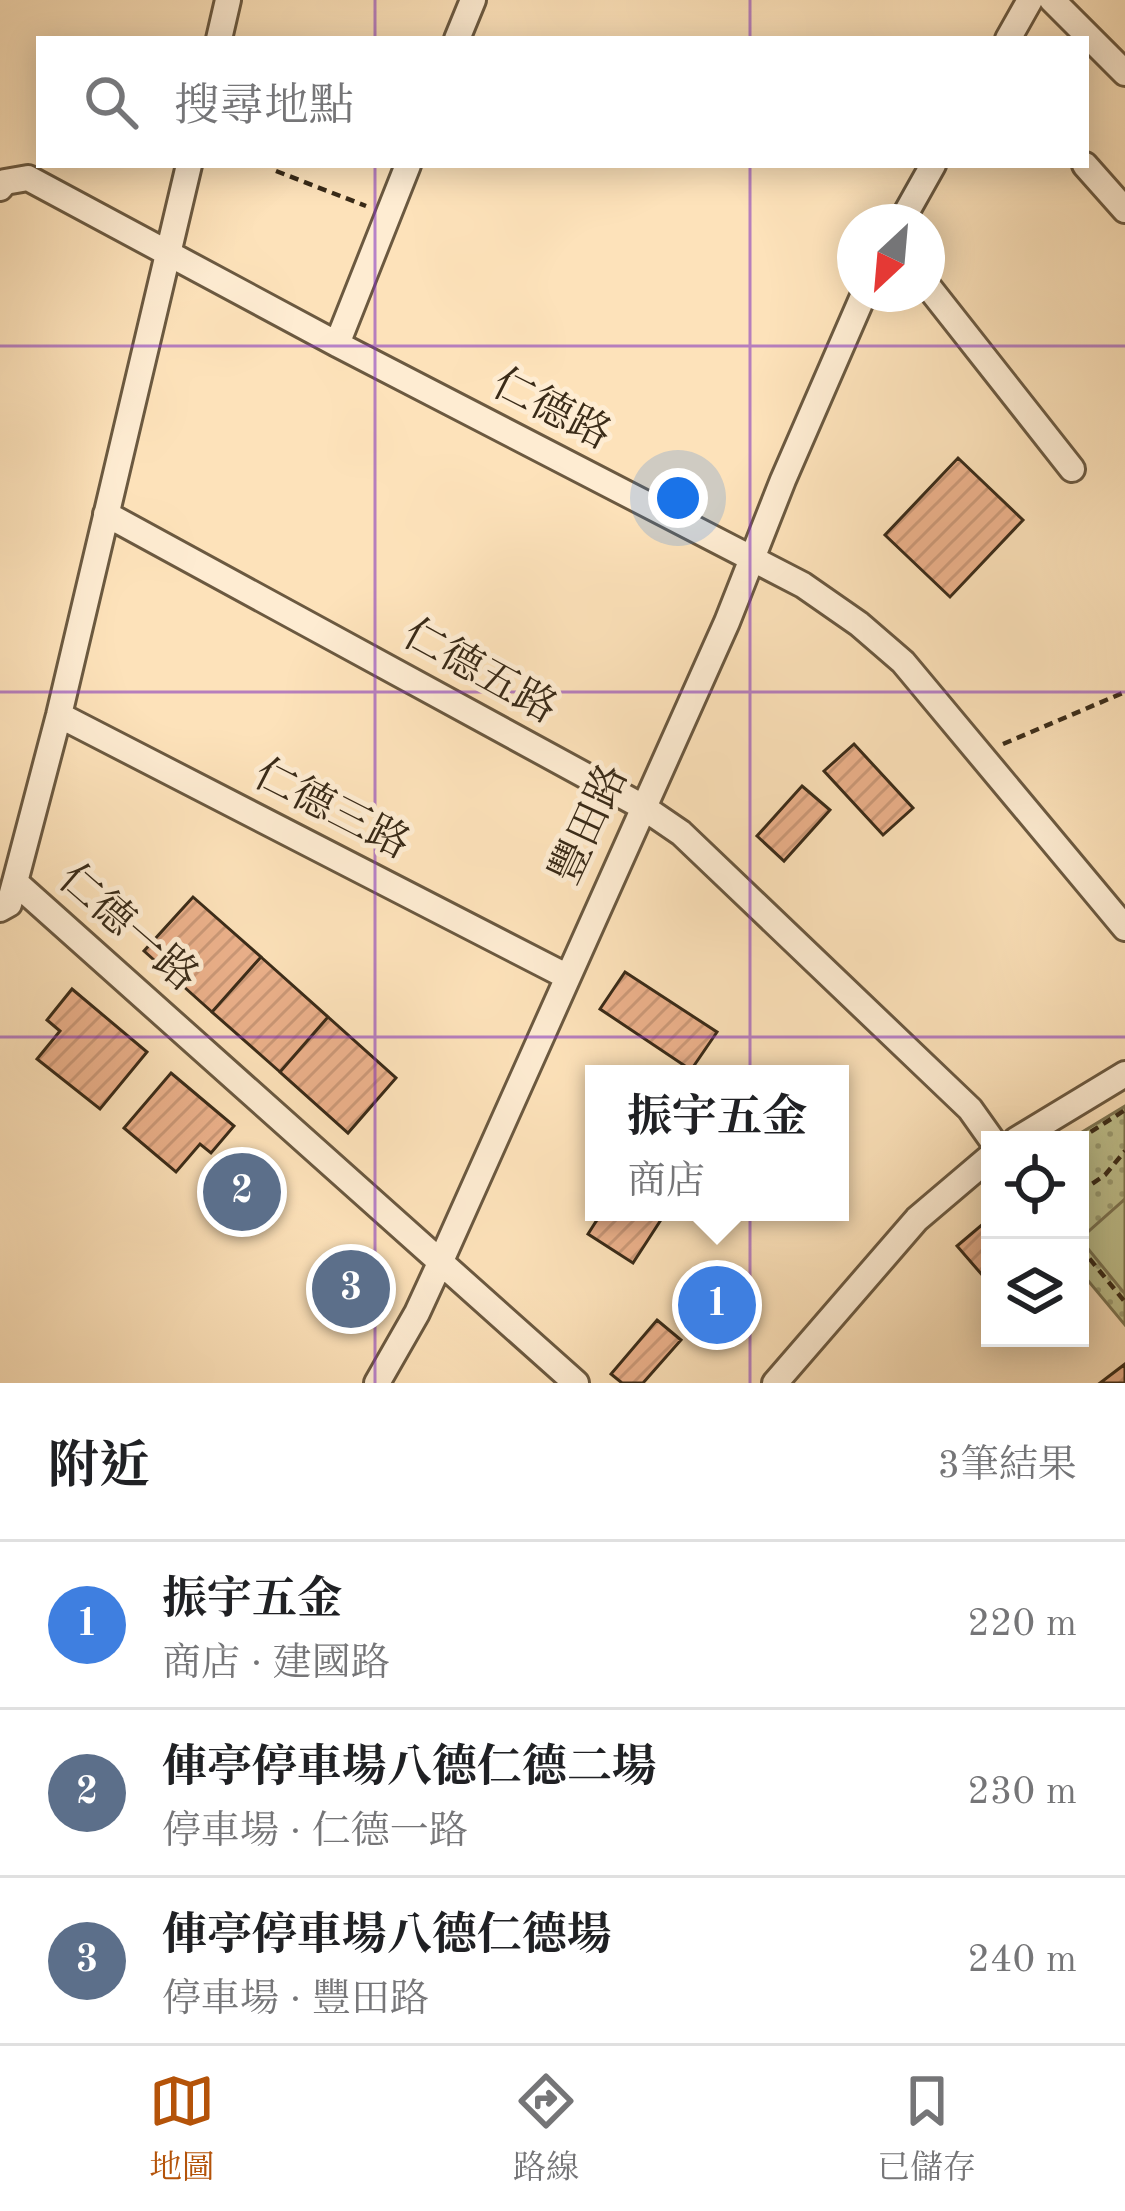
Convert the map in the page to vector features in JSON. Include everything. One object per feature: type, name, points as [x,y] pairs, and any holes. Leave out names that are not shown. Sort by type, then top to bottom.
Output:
[{"type":"street","points":[[220,36],[228,0]]},
{"type":"street","points":[[459,36],[473,0]]},
{"type":"street","points":[[1010,36],[1030,0]]},
{"type":"street","points":[[1052,0],[1088,36]]},
{"type":"street","points":[[1089,37],[1125,73]]},
{"type":"street","name":"仁德一路","points":[[188,168],[15,882],[576,1383]]},
{"type":"street","points":[[337,344],[407,168]]},
{"type":"street","points":[[911,204],[931,168]]},
{"type":"street","points":[[1088,168],[1125,210]]},
{"type":"street","name":"仁德路","points":[[0,188],[5,182],[28,178],[39,183],[337,344],[803,585],[903,662],[1125,928]]},
{"type":"street","points":[[945,308],[1072,469]]},
{"type":"street","name":"豐田路","points":[[377,1383],[440,1263],[727,622],[856,312]]},
{"type":"street","name":"仁德五路","points":[[106,514],[643,807],[681,833],[970,1109],[986,1131]]},
{"type":"street","name":"仁德三路","points":[[59,715],[566,976]]},
{"type":"street","points":[[0,909],[10,904],[15,882]]},
{"type":"street","points":[[1031,1131],[1125,1074]]},
{"type":"street","points":[[776,1383],[917,1219],[981,1165]]},
{"type":"path","points":[[276,171],[388,215]]},
{"type":"path","points":[[982,753],[1125,692]]},
{"type":"path","points":[[1089,1133],[1125,1109]]},
{"type":"path","points":[[1089,1186],[1106,1175],[1125,1150]]},
{"type":"path","points":[[1089,1258],[1125,1302]]},
{"type":"green space","points":[[1125,1106],[1125,1325],[1089,1282],[1089,1131],[1084,1131]]},
{"type":"green space","points":[[1125,1199],[1125,1294],[1089,1250],[1089,1231]]},
{"type":"building","points":[[958,458],[1023,520],[950,597],[885,535]]},
{"type":"building","points":[[854,744],[913,808],[883,835],[824,771]]},
{"type":"building","points":[[802,786],[830,810],[784,861],[757,836]]},
{"type":"building","points":[[193,897],[261,957],[212,1012],[144,951]]},
{"type":"building","points":[[261,957],[328,1017],[280,1072],[212,1012]]},
{"type":"building","points":[[625,972],[717,1032],[694,1065],[684,1065],[600,1009]]},
{"type":"building","points":[[72,989],[147,1052],[100,1109],[37,1059],[60,1031],[47,1020]]},
{"type":"building","points":[[328,1017],[396,1078],[348,1133],[280,1072]]},
{"type":"building","points":[[171,1073],[234,1126],[211,1153],[200,1144],[176,1172],[124,1128]]},
{"type":"building","points":[[596,1221],[660,1221],[633,1263],[588,1234]]},
{"type":"building","points":[[981,1226],[981,1274],[957,1246]]},
{"type":"building","points":[[657,1320],[681,1340],[643,1383],[622,1383],[611,1374]]},
{"type":"building","points":[[1125,1364],[1125,1383],[1100,1383]]},
{"type":"place","name":"俥亭停車場八德仁德二場","points":[[242,1192]]},
{"type":"place","name":"俥亭停車場八德仁德場","points":[[351,1289]]},
{"type":"place","name":"振宇五金","points":[[717,1305]]}]
